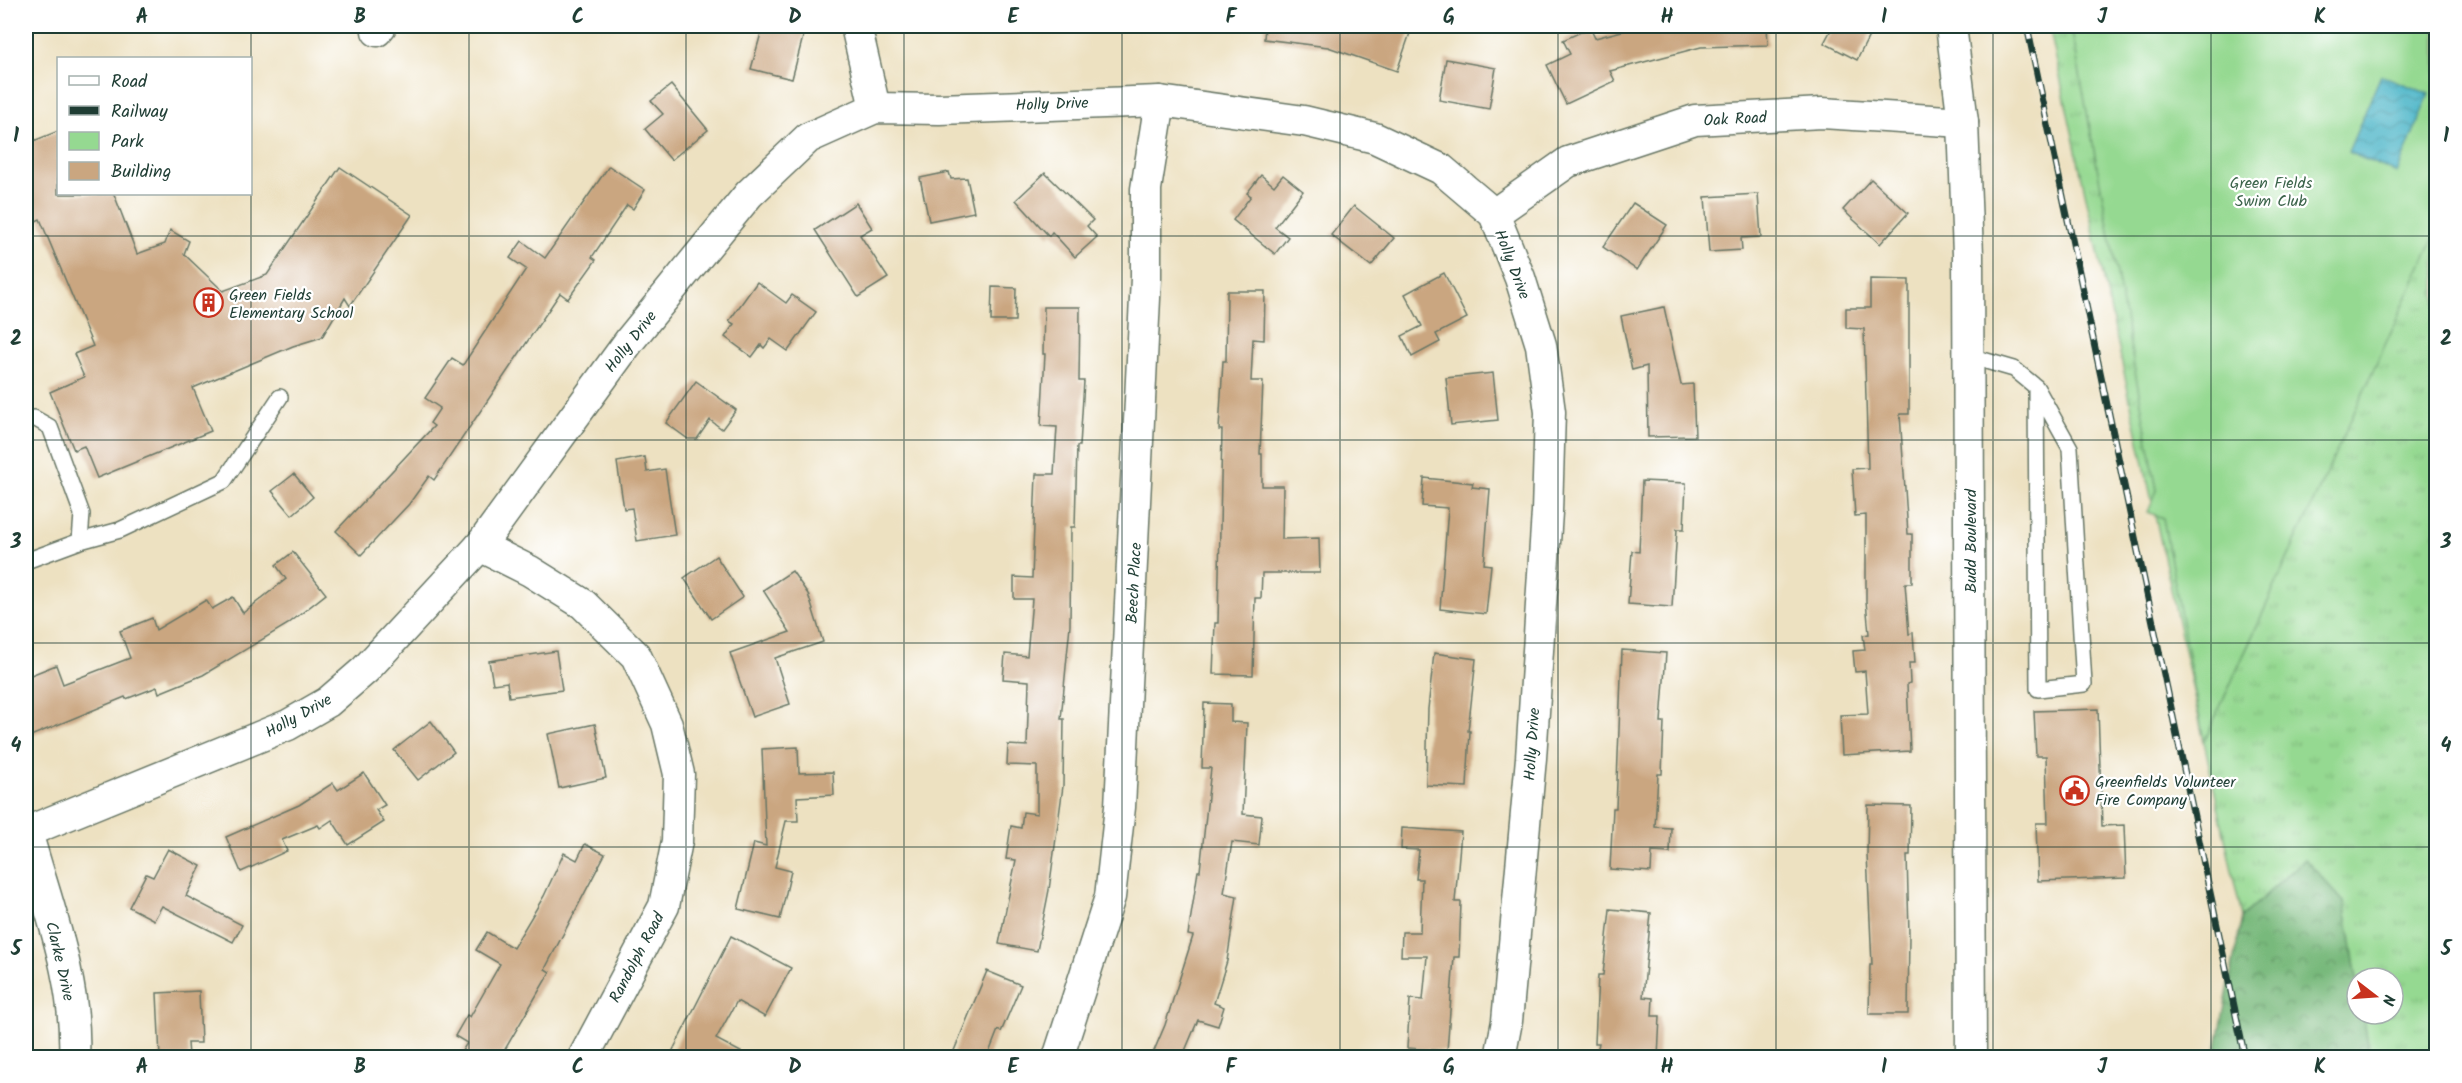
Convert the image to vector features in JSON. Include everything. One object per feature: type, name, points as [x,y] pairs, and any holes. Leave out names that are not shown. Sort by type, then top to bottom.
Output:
[{"type":"street","points":[[856,26],[875,108]]},
{"type":"street","name":"Budd Boulevard","points":[[1951,26],[1963,122],[1968,255],[1971,1058]]},
{"type":"street","name":"Holly Drive","points":[[26,832],[288,725],[328,702],[365,670],[480,546],[630,339],[749,194],[808,138],[875,108],[939,109],[1160,101],[1304,121],[1375,138],[1441,169],[1494,214],[1520,279],[1541,345],[1550,412],[1547,512],[1530,758],[1507,1021],[1500,1058]]},
{"type":"street","name":"Beech Place","points":[[1058,1058],[1110,897],[1120,807],[1145,290],[1146,189],[1160,101]]},
{"type":"street","name":"Oak Road","points":[[1494,214],[1568,162],[1695,120],[1822,113],[1963,122]]},
{"type":"street","name":"Randolph Road","points":[[480,546],[530,571],[583,604],[636,656],[667,724],[679,774],[677,841],[664,906],[583,1058]]},
{"type":"street","name":"Clarke Drive","points":[[26,832],[71,995],[75,1029],[74,1058]]},
{"type":"lane","points":[[1969,356],[2014,369],[2036,387],[2070,448],[2084,684],[2038,689],[2036,387]]},
{"type":"lane","points":[[26,561],[80,541],[120,530],[224,481],[280,397]]},
{"type":"lane","points":[[26,420],[34,418],[50,427],[82,514],[80,541]]},
{"type":"green space","points":[[2049,26],[2436,26],[2436,1057],[2370,1057],[2365,1026],[2405,1026],[2405,966],[2355,966],[2344,902],[2305,860],[2242,917]]},
{"type":"green space","name":"Green Fields Swim Club","points":[[2071,26],[2436,26],[2436,233],[2204,742],[2163,518],[2148,512],[2157,490]]},
{"type":"green space","points":[[2305,859],[2344,902],[2355,966],[2345,966],[2345,1026],[2365,1026],[2370,1057],[2215,1057],[2242,917]]},
{"type":"water","points":[[2381,75],[2429,94],[2397,173],[2348,152]]},
{"type":"building","points":[[763,26],[792,26],[805,29],[792,79],[751,69]]},
{"type":"building","points":[[1265,26],[1388,26],[1410,33],[1397,71],[1328,47],[1264,39]]},
{"type":"building","points":[[1641,26],[1767,26],[1768,45],[1701,47],[1610,71],[1615,81],[1566,104],[1547,65],[1570,54],[1563,40],[1590,28],[1595,38]]},
{"type":"building","points":[[1833,26],[1874,26],[1857,60],[1824,43]]},
{"type":"building","points":[[1446,59],[1496,68],[1489,109],[1439,100]]},
{"type":"building","points":[[671,85],[708,130],[671,160],[645,129],[663,114],[651,101]]},
{"type":"building","name":"Green Fields Elementary School","points":[[57,131],[57,195],[114,195],[137,254],[165,244],[170,230],[189,241],[184,254],[223,291],[267,275],[340,167],[412,215],[350,306],[345,298],[322,337],[293,346],[193,388],[211,431],[97,478],[84,446],[74,450],[50,392],[84,377],[74,354],[93,346],[40,219],[26,226],[26,144]]},
{"type":"building","points":[[609,166],[645,190],[633,209],[627,205],[592,257],[596,260],[568,299],[560,293],[434,480],[429,476],[409,504],[361,555],[336,531],[434,426],[430,423],[440,408],[425,398],[452,358],[463,365],[526,269],[510,258],[522,241],[545,258]]},
{"type":"building","points":[[949,172],[951,179],[967,178],[974,212],[929,221],[920,178]]},
{"type":"building","points":[[1045,173],[1093,220],[1087,226],[1097,237],[1075,257],[1052,232],[1049,236],[1016,200]]},
{"type":"building","points":[[1261,175],[1274,186],[1283,175],[1303,191],[1275,227],[1288,237],[1275,254],[1233,220],[1251,196],[1247,193]]},
{"type":"building","points":[[1871,179],[1908,213],[1880,244],[1843,210]]},
{"type":"building","points":[[1758,194],[1761,237],[1741,238],[1742,250],[1709,252],[1705,197]]},
{"type":"building","points":[[856,203],[872,228],[860,235],[888,278],[858,297],[815,230]]},
{"type":"building","points":[[1633,203],[1667,225],[1637,270],[1603,247]]},
{"type":"building","points":[[1354,206],[1394,238],[1371,266],[1331,235]]},
{"type":"building","points":[[1444,273],[1467,318],[1436,334],[1440,342],[1412,357],[1402,336],[1422,326],[1405,294]]},
{"type":"building","points":[[1870,279],[1909,280],[1909,414],[1900,414],[1908,534],[1912,534],[1912,583],[1905,583],[1909,634],[1913,633],[1915,663],[1909,663],[1910,683],[1907,684],[1910,751],[1842,755],[1840,715],[1868,714],[1865,671],[1855,672],[1853,651],[1865,650],[1863,635],[1869,634],[1866,601],[1866,515],[1855,516],[1852,469],[1868,468],[1864,329],[1846,328],[1846,308],[1870,308]]},
{"type":"building","points":[[757,282],[786,303],[792,295],[816,312],[788,351],[771,339],[764,348],[761,345],[752,357],[725,337],[734,324],[729,321]]},
{"type":"building","points":[[992,287],[1016,288],[1015,321],[991,321]]},
{"type":"building","points":[[1227,291],[1265,291],[1264,340],[1253,339],[1251,381],[1263,381],[1260,454],[1262,454],[1262,486],[1283,486],[1282,539],[1319,538],[1320,573],[1262,573],[1261,598],[1255,598],[1253,675],[1213,674],[1215,623],[1218,623],[1222,430],[1219,430],[1223,361],[1226,361]]},
{"type":"building","points":[[1044,307],[1080,307],[1079,381],[1084,381],[1080,446],[1077,446],[1075,527],[1071,527],[1070,625],[1061,719],[1064,719],[1063,786],[1049,890],[1037,951],[999,944],[1016,860],[1006,859],[1011,826],[1021,828],[1023,812],[1037,814],[1037,766],[1007,765],[1008,745],[1027,746],[1029,681],[1003,679],[1005,654],[1027,656],[1032,599],[1014,599],[1014,577],[1032,578],[1036,474],[1054,474],[1057,427],[1041,426],[1045,354],[1043,354]]},
{"type":"building","points":[[1664,307],[1681,385],[1693,384],[1695,436],[1648,437],[1647,366],[1632,370],[1621,316]]},
{"type":"building","points":[[1493,373],[1498,420],[1451,425],[1446,378]]},
{"type":"building","points":[[696,381],[736,410],[722,429],[710,420],[697,439],[688,439],[666,423]]},
{"type":"building","points":[[645,457],[647,472],[665,469],[675,535],[637,541],[632,508],[624,509],[617,462]]},
{"type":"building","points":[[294,474],[313,497],[292,515],[272,491]]},
{"type":"building","points":[[1424,478],[1473,483],[1472,487],[1490,489],[1484,564],[1491,565],[1486,614],[1440,609],[1448,508],[1422,506]]},
{"type":"building","points":[[1642,481],[1686,483],[1684,529],[1677,529],[1672,607],[1628,604],[1632,551],[1639,552]]},
{"type":"building","points":[[293,552],[326,594],[288,624],[203,675],[159,693],[157,687],[126,699],[125,697],[26,738],[26,677],[56,665],[63,684],[130,658],[120,631],[152,618],[156,630],[206,600],[212,609],[233,597],[243,613],[286,579],[276,565]]},
{"type":"building","points":[[716,556],[743,597],[711,619],[684,578]]},
{"type":"building","points":[[792,571],[808,594],[823,642],[775,658],[790,704],[752,717],[730,653],[790,632],[763,590]]},
{"type":"building","points":[[1622,650],[1666,653],[1661,722],[1664,722],[1662,774],[1658,774],[1655,827],[1671,828],[1670,853],[1652,852],[1651,872],[1610,869],[1613,808],[1616,808]]},
{"type":"building","points":[[556,651],[562,690],[509,697],[507,682],[493,684],[489,661]]},
{"type":"building","points":[[1434,653],[1476,659],[1468,731],[1470,731],[1467,787],[1426,785],[1428,709]]},
{"type":"building","points":[[1204,703],[1231,704],[1231,722],[1247,723],[1243,814],[1262,816],[1259,845],[1232,842],[1224,893],[1237,896],[1227,961],[1214,1003],[1224,1007],[1218,1026],[1198,1020],[1182,1058],[1151,1058],[1165,1025],[1193,936],[1188,935],[1198,871],[1200,871],[1211,768],[1202,768]]},
{"type":"building","name":"Greenfields Volunteer Fire Company","points":[[2098,709],[2102,826],[2124,825],[2126,878],[2038,881],[2036,823],[2048,823],[2046,756],[2036,756],[2034,711]]},
{"type":"building","points":[[431,721],[454,752],[418,780],[394,750]]},
{"type":"building","points":[[595,724],[606,778],[559,788],[548,734]]},
{"type":"building","points":[[798,747],[799,773],[833,772],[834,795],[797,797],[798,821],[786,821],[775,867],[791,871],[780,919],[738,909],[754,843],[766,846],[762,749]]},
{"type":"building","points":[[364,773],[385,805],[376,810],[384,822],[348,845],[332,820],[320,828],[318,825],[282,840],[287,851],[241,872],[226,837],[299,805],[333,783],[338,790]]},
{"type":"building","points":[[1868,805],[1911,806],[1910,855],[1907,855],[1908,1014],[1869,1014],[1870,965],[1872,965],[1867,854]]},
{"type":"building","points":[[1402,828],[1461,832],[1455,902],[1461,902],[1459,957],[1454,957],[1447,1051],[1407,1048],[1410,999],[1423,1000],[1427,956],[1401,956],[1402,932],[1420,932],[1422,879],[1416,879],[1419,850],[1401,849]]},
{"type":"building","points":[[585,844],[605,854],[545,969],[550,972],[500,1058],[474,1058],[462,1051],[467,1043],[455,1036],[467,1015],[470,1017],[500,964],[476,950],[487,932],[513,948],[544,896],[564,853],[577,860]]},
{"type":"building","points":[[168,849],[201,866],[186,896],[242,925],[233,942],[162,906],[154,920],[129,907],[146,874],[153,877]]},
{"type":"building","points":[[1610,909],[1651,913],[1643,997],[1653,998],[1652,1016],[1660,1016],[1658,1058],[1596,1058],[1599,1043],[1595,1043],[1598,975],[1603,975]]},
{"type":"building","points":[[731,936],[791,968],[765,1017],[737,1001],[716,1039],[752,1058],[669,1058]]},
{"type":"building","points":[[987,971],[1021,985],[1001,1032],[998,1030],[987,1058],[951,1058]]},
{"type":"building","points":[[199,991],[201,1043],[188,1043],[189,1056],[160,1058],[157,993]]},
{"type":"railway","points":[[2027,26],[2245,1058]]},
{"type":"place","name":"Green Fields Elementary School","points":[[208,303]]},
{"type":"place","name":"Greenfields Volunteer Fire Company","points":[[2074,790]]}]
